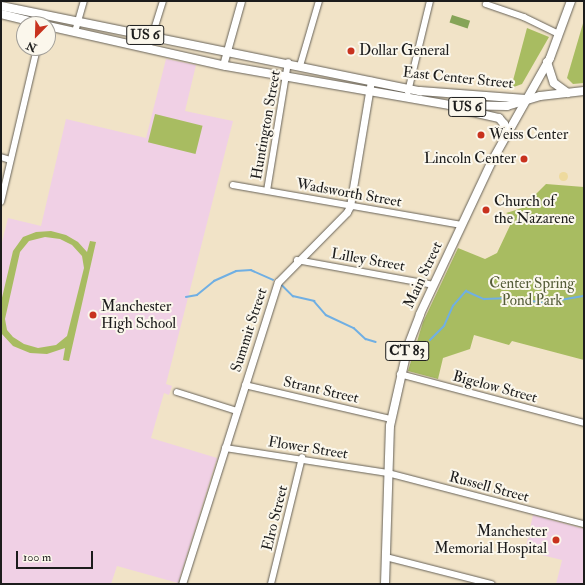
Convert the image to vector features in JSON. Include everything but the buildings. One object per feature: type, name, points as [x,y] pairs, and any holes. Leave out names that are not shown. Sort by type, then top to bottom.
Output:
[{"type":"main road","name":"Main Street","points":[[385,584],[391,419],[400,374],[411,337],[462,225],[505,137],[547,62],[571,1]]},
{"type":"main road","name":"East Center Street","points":[[4,9],[78,21],[409,88],[457,95],[527,99]]},
{"type":"main road","name":"East Center Street","points":[[4,9],[22,16]]},
{"type":"main road","name":"East Center Street","points":[[56,28],[223,66],[456,106],[507,106],[527,99]]},
{"type":"main road","points":[[547,62],[554,83],[569,93]]},
{"type":"main road","name":"US 6","points":[[527,99],[584,91]]},
{"type":"main road","points":[[457,95],[456,106],[499,118],[504,124],[505,137]]},
{"type":"street","points":[[75,32],[84,1]]},
{"type":"street","points":[[148,49],[163,1]]},
{"type":"street","points":[[223,66],[241,1]]},
{"type":"street","points":[[300,66],[319,1]]},
{"type":"street","points":[[407,98],[430,1]]},
{"type":"street","points":[[486,4],[524,17],[559,34]]},
{"type":"street","points":[[1,202],[35,56]]},
{"type":"street","name":"Huntington Street","points":[[267,191],[288,64]]},
{"type":"street","name":"Summit Street","points":[[182,584],[277,284],[297,260],[347,212],[350,206],[371,81]]},
{"type":"street","points":[[1,157],[10,160]]},
{"type":"street","name":"Wadsworth Street","points":[[233,185],[462,225]]},
{"type":"street","name":"Lilley Street","points":[[297,260],[434,285]]},
{"type":"street","name":"Bigelow Street","points":[[400,374],[584,423]]},
{"type":"street","name":"Strant Street","points":[[245,385],[391,419]]},
{"type":"street","points":[[176,392],[236,411]]},
{"type":"street","name":"Flower Street","points":[[225,448],[302,458],[388,473]]},
{"type":"street","name":"Elro Street","points":[[271,584],[302,458]]},
{"type":"street","name":"Russell Street","points":[[388,473],[584,524]]},
{"type":"street","points":[[386,557],[492,584]]},
{"type":"shaded area","name":"Manchester High School","points":[[166,59],[196,65],[185,111],[233,121],[166,384],[172,386],[169,395],[164,393],[151,438],[217,458],[178,583],[117,566],[111,584],[1,584],[1,246],[8,218],[41,226],[66,119],[146,138]]},
{"type":"shaded area","name":"Manchester Memorial Hospital","points":[[533,515],[584,529],[584,584],[556,584],[562,560],[525,551]]},
{"type":"green space","points":[[452,15],[470,21],[468,28],[450,23]]},
{"type":"green space","points":[[584,20],[584,83],[573,84],[567,78]]},
{"type":"green space","points":[[527,28],[549,37],[522,84],[511,88]]},
{"type":"green space","points":[[155,114],[203,126],[196,154],[148,142]]},
{"type":"green space","name":"Center Spring Pond Park","points":[[546,184],[584,187],[584,360],[512,341],[509,345],[474,335],[470,349],[443,358],[438,379],[408,371],[423,322],[458,248],[485,259],[497,253],[514,217],[506,213],[522,208]]},
{"type":"green space","points":[[51,231],[66,235],[78,242],[87,252],[90,241],[96,242],[69,361],[63,360],[65,348],[47,354],[30,353],[13,346],[1,333],[1,302],[13,251],[23,237],[36,232]],"holes":[[[45,237],[60,239],[72,245],[82,256],[84,268],[67,336],[56,345],[38,348],[24,344],[13,337],[7,330],[5,319],[20,252],[29,241]]]},
{"type":"sand","points":[[563,171],[568,176],[563,181],[558,176]]},
{"type":"waterway","points":[[186,297],[197,295],[214,281],[236,271],[251,270],[273,280]]},
{"type":"waterway","points":[[282,285],[293,296],[314,301],[326,315],[354,328],[366,339],[376,342]]},
{"type":"waterway","points":[[430,340],[444,326],[453,306],[466,291],[484,299],[513,298],[543,303],[584,296]]},
{"type":"place","name":"Dollar General","points":[[351,51]]},
{"type":"place","name":"Weiss Center","points":[[481,135]]},
{"type":"place","name":"Lincoln Center","points":[[524,159]]},
{"type":"place","name":"Church of the Nazarene","points":[[486,210]]},
{"type":"place","name":"Manchester High School","points":[[93,315]]},
{"type":"place","name":"Manchester Memorial Hospital","points":[[556,540]]}]
